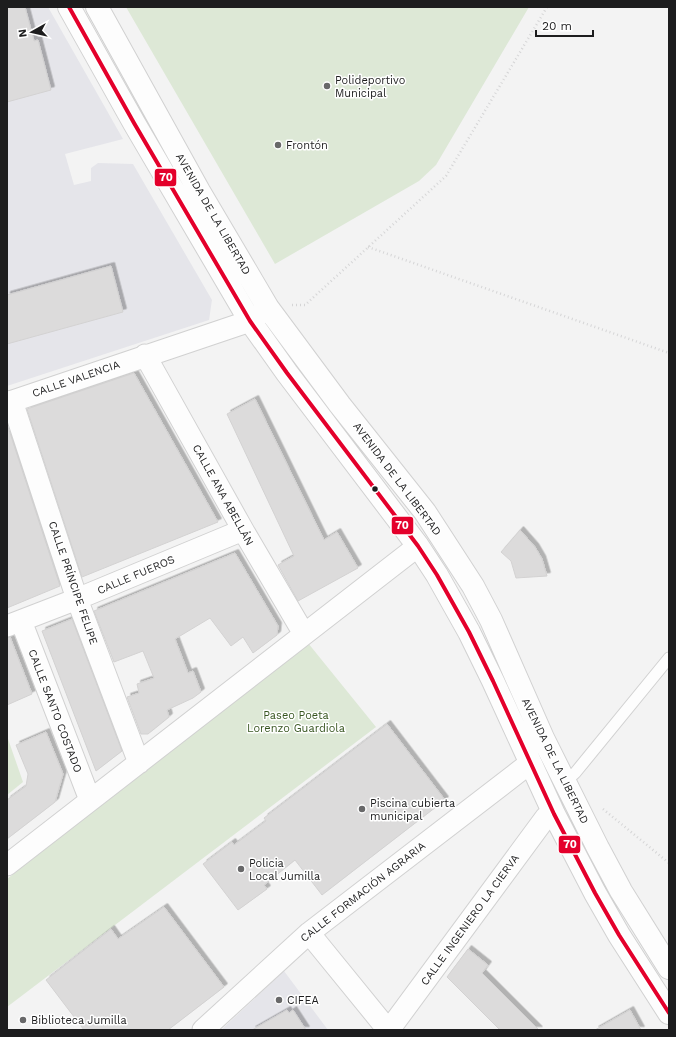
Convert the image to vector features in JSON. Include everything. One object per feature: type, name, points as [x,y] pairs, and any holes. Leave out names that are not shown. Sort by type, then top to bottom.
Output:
[{"type":"main road","points":[[69,7],[138,130],[250,321],[287,373],[418,546],[437,575],[469,632],[554,814],[595,893],[619,935],[669,1013]]},
{"type":"main road","name":"AVENIDA DE LA LIBERTAD","points":[[98,7],[203,197],[268,308],[340,405],[425,512],[473,586],[491,620],[543,738],[565,782],[621,890],[669,968]]},
{"type":"street","name":"CALLE VALENCIA","points":[[10,402],[145,355],[250,321],[268,308]]},
{"type":"street","name":"CALLE ANA ABELLÁN","points":[[145,355],[243,530],[304,634]]},
{"type":"street","name":"CALLE PRÍNCIPE FELIPE","points":[[10,402],[77,599],[139,763]]},
{"type":"street","name":"CALLE FUEROS","points":[[14,624],[243,530]]},
{"type":"street","points":[[7,865],[418,546]]},
{"type":"street","name":"CALLE SANTO COSTADO","points":[[14,624],[90,800]]},
{"type":"street","name":"CALLE FORMACIÓN AGRARIA","points":[[203,1030],[309,933],[530,763]]},
{"type":"street","name":"CALLE INGENIERO LA CIERVA","points":[[388,1030],[546,817],[554,814]]},
{"type":"street","points":[[309,933],[388,1030]]},
{"type":"lane","points":[[565,782],[669,658]]},
{"type":"path","points":[[268,308],[285,304],[305,304],[446,176],[547,7]]},
{"type":"path","points":[[368,247],[669,353]]},
{"type":"path","points":[[602,808],[669,863]]},
{"type":"shaded area","points":[[7,7],[48,7],[123,139],[65,154],[74,185],[91,181],[91,168],[98,163],[133,164],[212,300],[209,320],[7,386]]},
{"type":"shaded area","name":"CIFEA","points":[[284,971],[328,1030],[221,1030]]},
{"type":"green space","name":"Polideportivo Municipal","points":[[126,7],[529,7],[436,165],[419,181],[275,264]]},
{"type":"green space","name":"Paseo Poeta Lorenzo Guardiola","points":[[308,643],[376,727],[7,1007],[7,879]]},
{"type":"green space","points":[[7,736],[23,782],[7,795]]},
{"type":"building","points":[[7,7],[25,7],[34,41],[38,40],[51,90],[7,102]]},
{"type":"building","points":[[111,266],[123,312],[7,344],[7,295]]},
{"type":"building","points":[[134,373],[218,522],[82,577],[27,409]]},
{"type":"building","points":[[255,399],[324,540],[337,532],[358,568],[298,601],[278,565],[294,556],[227,414]]},
{"type":"building","points":[[7,424],[60,586],[7,608]]},
{"type":"building","points":[[520,530],[535,547],[542,559],[547,576],[516,578],[511,561],[501,552]]},
{"type":"building","points":[[235,553],[278,626],[277,635],[253,653],[243,637],[231,646],[210,618],[175,639],[188,673],[193,671],[201,692],[193,698],[167,710],[169,717],[148,734],[141,734],[127,697],[139,693],[137,684],[154,678],[143,651],[114,662],[94,611]]},
{"type":"building","points":[[72,619],[122,751],[96,771],[42,631]]},
{"type":"building","points":[[10,637],[32,694],[7,705],[7,638]]},
{"type":"building","points":[[387,724],[445,800],[322,895],[295,860],[264,885],[267,889],[238,910],[203,864],[232,842],[234,845],[266,821],[264,818]]},
{"type":"building","points":[[46,732],[63,774],[55,802],[7,839],[7,800],[26,786],[28,774],[16,745]]},
{"type":"building","points":[[164,907],[224,987],[168,1030],[84,1030],[46,980],[111,929],[118,939]]},
{"type":"building","points":[[468,949],[488,965],[482,973],[539,1030],[500,1030],[447,977]]},
{"type":"building","points":[[287,1010],[289,1013],[293,1010],[306,1030],[252,1030]]},
{"type":"building","points":[[630,1010],[641,1030],[595,1030]]},
{"type":"transit line","name":"70","points":[[69,7],[134,123],[250,321],[287,373],[418,546],[437,575],[469,632],[554,814],[595,893],[619,935],[669,1013]]},
{"type":"place","name":"Polideportivo Municipal","points":[[327,86]]},
{"type":"place","name":"Frontón","points":[[278,145]]},
{"type":"place","name":"Piscina cubierta municipal","points":[[362,809]]},
{"type":"place","name":"Policia Local Jumilla","points":[[241,869]]},
{"type":"place","name":"CIFEA","points":[[279,1000]]},
{"type":"place","name":"Biblioteca Jumilla","points":[[23,1020]]}]
